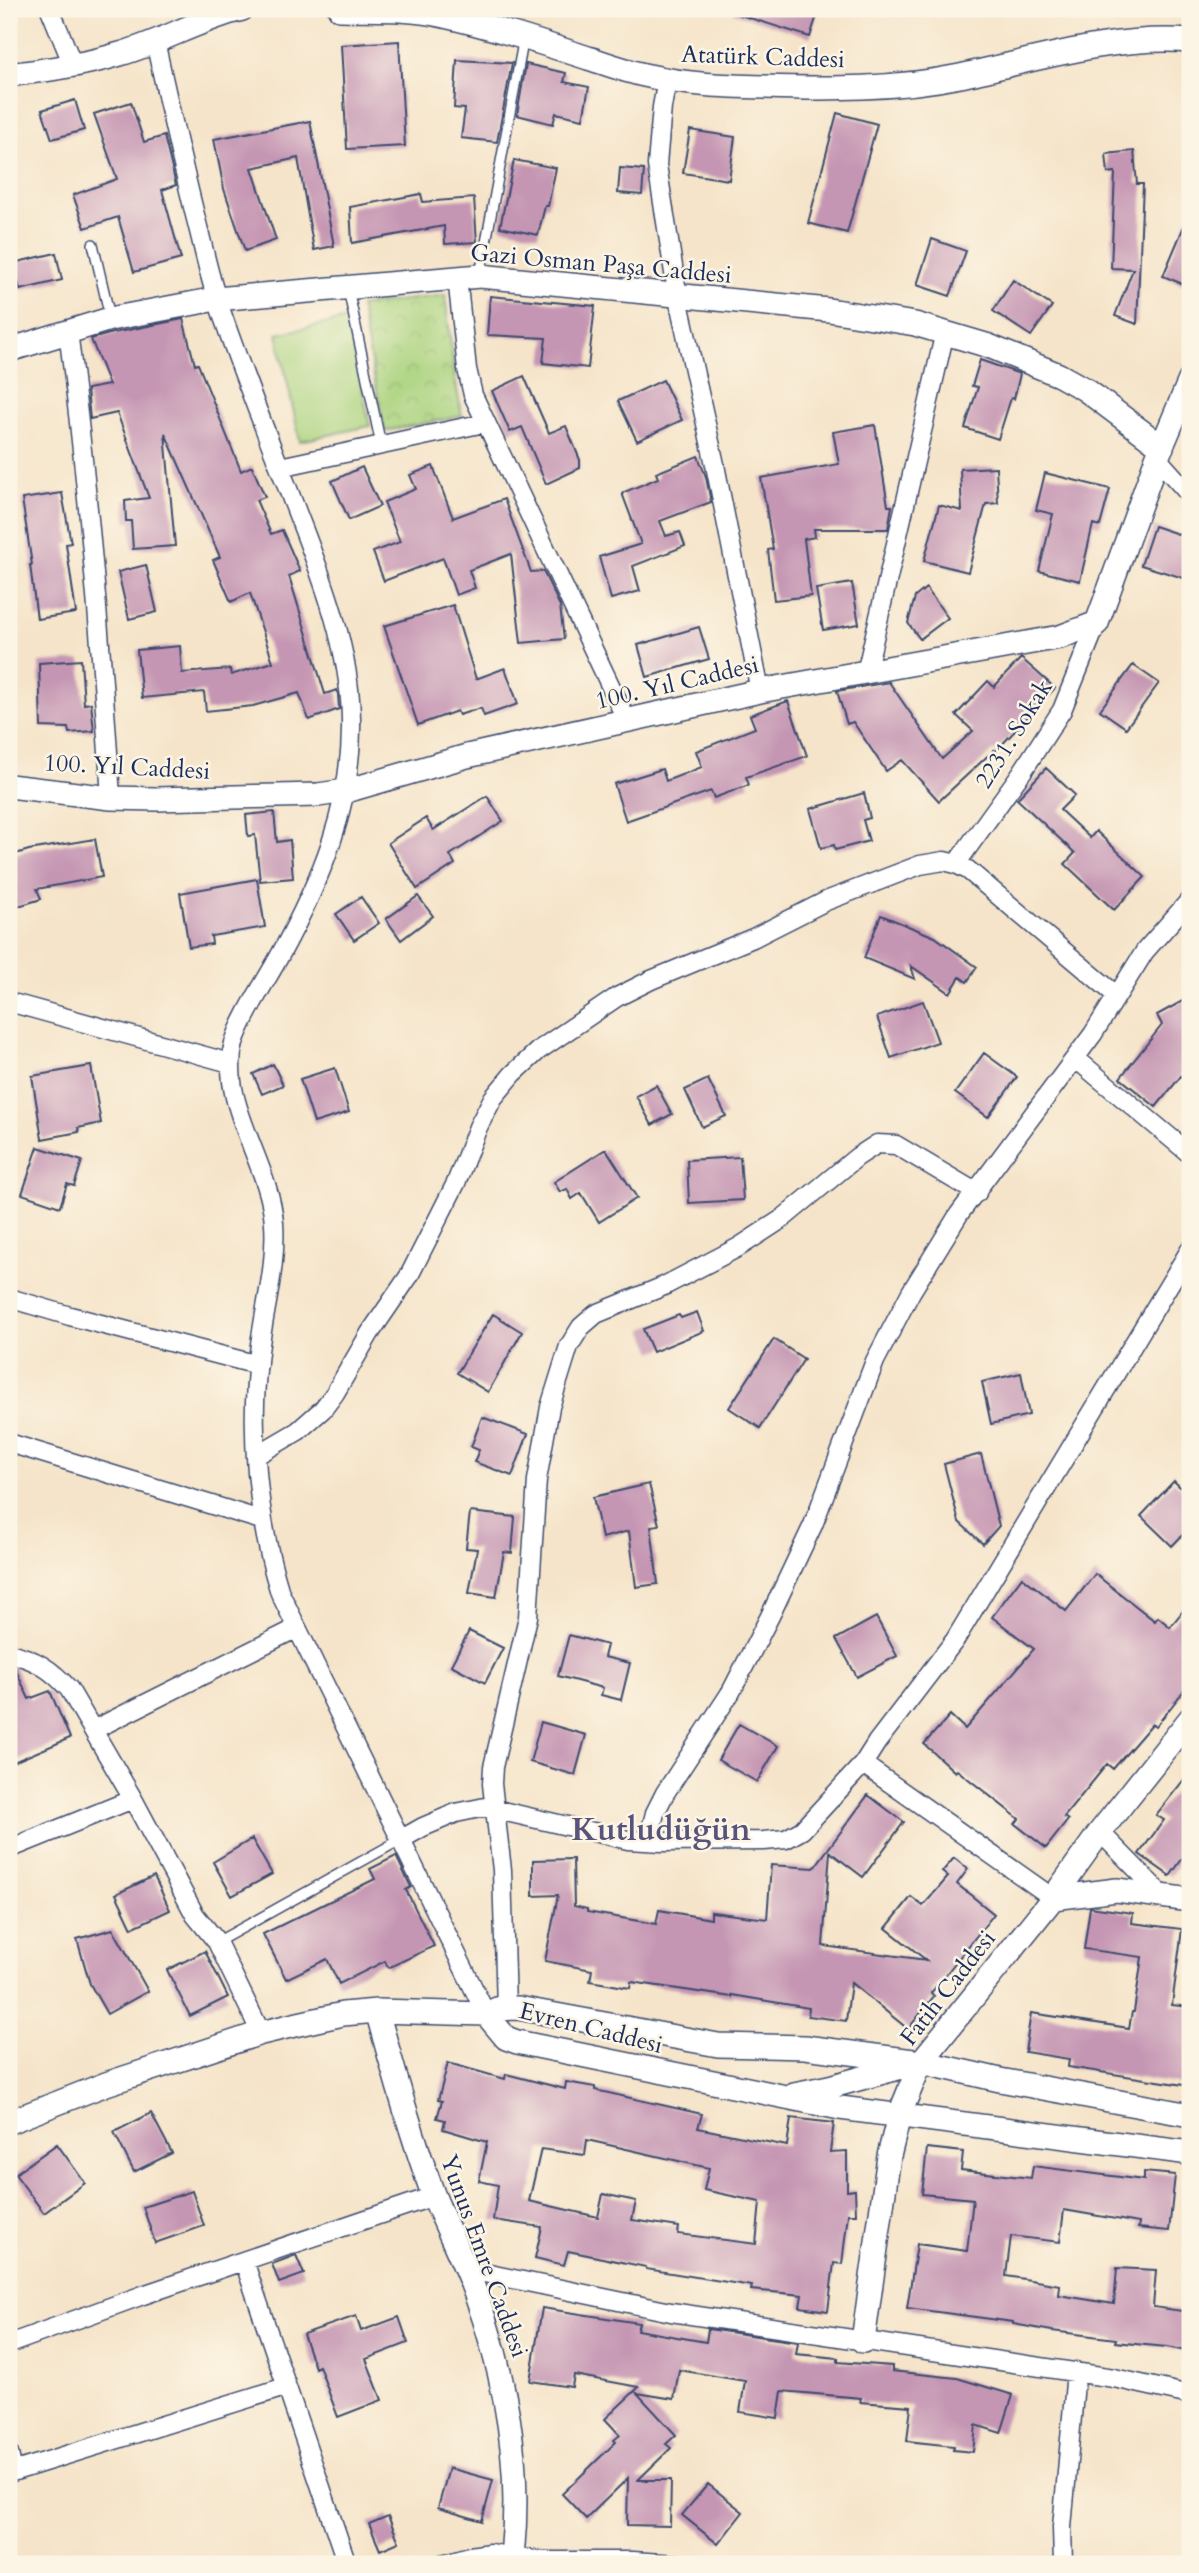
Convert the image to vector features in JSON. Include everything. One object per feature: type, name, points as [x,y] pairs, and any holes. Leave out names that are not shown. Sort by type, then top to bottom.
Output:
[{"type":"street","points":[[50,9],[73,65]]},
{"type":"street","points":[[9,75],[121,54],[224,13],[242,9]]},
{"type":"street","name":"Atatürk Caddesi","points":[[340,9],[413,10],[437,14],[524,37],[645,76],[693,85],[871,87],[959,76],[1083,49],[1134,42],[1190,41]]},
{"type":"street","points":[[155,41],[184,173],[216,299],[327,590],[348,680],[352,736],[346,791],[339,823],[325,863],[298,923],[236,1038],[230,1063],[239,1108],[266,1180],[274,1224],[272,1274],[258,1365],[257,1455],[261,1520],[280,1593],[400,1840],[496,2011]]},
{"type":"street","points":[[667,80],[657,165],[678,298],[714,460],[760,691]]},
{"type":"street","name":"Gazi Osman Paşa Caddesi","points":[[9,350],[110,318],[216,299],[480,276],[678,298],[829,310],[886,318],[946,332],[1026,359],[1086,390],[1159,453]]},
{"type":"street","points":[[457,277],[469,381],[484,423],[627,721]]},
{"type":"street","points":[[68,331],[96,580],[111,797]]},
{"type":"street","points":[[866,673],[946,332]]},
{"type":"street","points":[[1097,623],[1159,453],[1190,380]]},
{"type":"street","points":[[280,467],[484,423]]},
{"type":"street","points":[[1159,453],[1190,495]]},
{"type":"street","name":"100. Yıl Caddesi","points":[[9,786],[111,797],[212,798],[318,795],[346,791],[467,756],[760,691],[1060,637],[1097,623]]},
{"type":"street","name":"2231. Sokak","points":[[956,864],[1035,753],[1062,710],[1097,623]]},
{"type":"street","points":[[257,1455],[298,1431],[323,1409],[335,1394],[370,1333],[408,1276],[456,1183],[478,1127],[493,1098],[513,1074],[539,1050],[617,997],[651,979],[753,938],[826,901],[920,865],[944,861],[956,864],[979,879],[1116,996]]},
{"type":"street","points":[[648,1841],[655,1813],[665,1793],[731,1692],[776,1605],[813,1525],[835,1462],[881,1350],[918,1281],[959,1214],[1075,1058],[1145,951],[1190,900]]},
{"type":"street","points":[[9,1002],[230,1063]]},
{"type":"street","points":[[1075,1058],[1190,1154]]},
{"type":"street","points":[[496,2011],[502,1870],[492,1784],[495,1756],[528,1617],[537,1480],[550,1408],[569,1346],[581,1327],[596,1314],[664,1286],[739,1247],[791,1213],[857,1157],[877,1144],[896,1145],[976,1193]]},
{"type":"street","points":[[400,1840],[456,1813],[485,1807],[589,1832],[648,1841],[764,1841],[786,1839],[803,1830],[863,1764],[955,1640],[1190,1250]]},
{"type":"street","points":[[9,1298],[258,1365]]},
{"type":"street","points":[[9,1443],[261,1520]]},
{"type":"street","points":[[93,1730],[297,1628]]},
{"type":"street","points":[[9,1653],[40,1663],[69,1689],[133,1799],[195,1915],[217,1942],[261,2033]]},
{"type":"street","name":"Fatih Caddesi","points":[[863,2341],[889,2156],[899,2116],[921,2062],[1053,1898],[1100,1832],[1190,1719]]},
{"type":"street","points":[[863,1764],[1053,1898],[1116,1890],[1190,1900]]},
{"type":"street","points":[[9,1849],[133,1799]]},
{"type":"street","points":[[1100,1832],[1161,1894]]},
{"type":"street","points":[[9,2122],[106,2084],[261,2033],[343,2014],[377,2011],[496,2011]]},
{"type":"street","name":"Yunus Emre Caddesi","points":[[377,2011],[434,2196],[465,2269],[492,2351],[511,2432],[517,2512],[512,2560]]},
{"type":"street","name":"Evren Caddesi","points":[[1190,2115],[1000,2080],[921,2062],[805,2047],[718,2045],[496,2011],[506,2038],[517,2042],[780,2097],[899,2116],[1190,2152]]},
{"type":"street","points":[[780,2097],[852,2082],[921,2062]]},
{"type":"street","points":[[9,2344],[434,2196]]},
{"type":"street","points":[[244,2260],[347,2564]]},
{"type":"street","points":[[465,2269],[671,2312],[1114,2378],[1190,2395]]},
{"type":"street","points":[[1063,2564],[1062,2526],[1076,2372]]},
{"type":"street","points":[[10,2466],[285,2387]]},
{"type":"street","points":[[442,2564],[480,2554],[512,2560],[676,2564]]},
{"type":"lane","points":[[480,276],[524,37]]},
{"type":"lane","points":[[93,244],[110,318]]},
{"type":"lane","points":[[348,287],[381,445]]},
{"type":"lane","points":[[217,1942],[400,1840]]},
{"type":"green space","points":[[445,295],[462,416],[385,431],[360,306]]},
{"type":"green space","points":[[348,319],[370,426],[300,441],[277,334]]},
{"type":"building","points":[[735,9],[819,9],[810,37],[734,13]]},
{"type":"building","points":[[399,41],[405,146],[347,149],[341,45]]},
{"type":"building","points":[[457,60],[512,63],[497,142],[461,138],[465,109],[454,108]]},
{"type":"building","points":[[526,64],[566,73],[564,82],[589,87],[583,119],[556,113],[553,124],[517,115]]},
{"type":"building","points":[[75,100],[84,130],[52,139],[42,110]]},
{"type":"building","points":[[131,102],[144,142],[164,136],[176,185],[162,190],[181,259],[134,272],[118,217],[85,228],[73,195],[117,179],[94,114]]},
{"type":"building","points":[[837,113],[877,124],[847,233],[808,223]]},
{"type":"building","points":[[310,121],[334,246],[314,250],[298,158],[252,168],[276,240],[245,251],[224,189],[214,139]]},
{"type":"building","points":[[690,130],[735,137],[729,180],[683,173]]},
{"type":"building","points":[[1134,151],[1137,184],[1143,184],[1137,324],[1115,316],[1133,269],[1111,268],[1115,172],[1108,173],[1106,154]]},
{"type":"building","points":[[514,160],[556,168],[548,206],[545,206],[538,235],[500,227]]},
{"type":"building","points":[[620,168],[644,170],[642,195],[618,193]]},
{"type":"building","points":[[421,194],[423,202],[474,198],[477,242],[445,244],[444,226],[352,243],[350,207]]},
{"type":"building","points":[[1190,212],[1190,287],[1163,276]]},
{"type":"building","points":[[932,239],[966,251],[950,296],[917,285]]},
{"type":"building","points":[[56,253],[62,280],[20,290],[13,263]]},
{"type":"building","points":[[1013,280],[1052,306],[1031,336],[993,311]]},
{"type":"building","points":[[490,296],[595,306],[588,368],[543,363],[546,338],[487,335]]},
{"type":"building","points":[[183,319],[195,365],[198,364],[241,471],[252,466],[265,497],[256,500],[271,534],[282,530],[300,571],[289,576],[325,694],[337,690],[339,709],[309,720],[299,693],[253,706],[206,711],[204,692],[142,698],[137,650],[180,646],[182,673],[230,669],[231,675],[273,662],[250,593],[231,602],[213,560],[220,557],[165,433],[175,546],[133,549],[131,521],[126,521],[125,501],[149,498],[117,413],[90,419],[87,389],[109,385],[91,339]]},
{"type":"building","points":[[980,360],[1020,374],[1014,399],[1011,398],[998,439],[965,428],[978,387],[972,386]]},
{"type":"building","points":[[524,376],[549,433],[566,426],[580,460],[580,468],[546,484],[522,427],[510,432],[492,391]]},
{"type":"building","points":[[663,380],[682,420],[637,441],[618,401]]},
{"type":"building","points":[[875,425],[888,506],[892,506],[888,529],[814,529],[815,537],[804,539],[811,596],[774,600],[768,550],[773,549],[761,478],[839,464],[833,432]]},
{"type":"building","points":[[698,456],[711,502],[660,521],[666,536],[680,532],[685,546],[633,566],[640,591],[611,599],[599,557],[641,544],[622,493],[658,478],[656,473]]},
{"type":"building","points":[[433,466],[453,518],[504,499],[531,572],[543,571],[560,606],[564,639],[521,643],[511,554],[469,570],[475,588],[456,595],[443,558],[384,581],[373,552],[400,542],[384,502],[416,489],[410,475]]},
{"type":"building","points":[[362,467],[380,506],[349,520],[332,481]]},
{"type":"building","points":[[996,467],[998,503],[986,504],[968,572],[924,561],[939,505],[962,511],[960,469]]},
{"type":"building","points":[[1045,473],[1110,489],[1100,526],[1093,524],[1080,581],[1039,571],[1053,514],[1036,510]]},
{"type":"building","points":[[62,493],[71,543],[66,544],[76,613],[37,619],[22,499]]},
{"type":"building","points":[[1154,526],[1190,538],[1190,580],[1141,565]]},
{"type":"building","points":[[146,565],[157,612],[129,619],[118,572]]},
{"type":"building","points":[[852,583],[859,624],[823,630],[816,589]]},
{"type":"building","points":[[926,588],[948,618],[920,639],[908,623],[915,597]]},
{"type":"building","points":[[453,605],[476,679],[505,668],[518,704],[484,716],[481,708],[459,715],[457,711],[418,725],[384,626]]},
{"type":"building","points":[[699,627],[709,659],[647,677],[638,645]]},
{"type":"building","points":[[1021,658],[1055,688],[995,752],[994,750],[939,801],[902,760],[886,771],[853,722],[847,724],[837,691],[889,682],[942,759],[973,731],[956,715],[988,681],[994,687]]},
{"type":"building","points":[[81,660],[84,704],[91,703],[94,731],[69,733],[68,728],[41,727],[39,663]]},
{"type":"building","points":[[1133,665],[1159,683],[1126,728],[1100,710]]},
{"type":"building","points":[[788,701],[807,756],[746,777],[749,785],[714,798],[711,791],[626,821],[614,784],[662,769],[666,781],[702,767],[696,751],[755,728],[750,715]]},
{"type":"building","points":[[1046,768],[1075,795],[1060,810],[1090,838],[1096,831],[1145,877],[1114,910],[1065,864],[1075,853],[1017,799]]},
{"type":"building","points":[[864,793],[870,818],[863,820],[869,841],[835,850],[834,845],[821,848],[810,809]]},
{"type":"building","points":[[487,796],[503,821],[450,855],[455,864],[417,889],[388,843],[426,818],[433,830]]},
{"type":"building","points":[[274,812],[277,842],[290,840],[293,878],[260,881],[255,835],[248,836],[246,815]]},
{"type":"building","points":[[95,839],[102,877],[37,889],[41,899],[9,909],[9,856]]},
{"type":"building","points":[[257,879],[265,927],[211,936],[212,944],[189,947],[180,893]]},
{"type":"building","points":[[418,896],[433,916],[401,940],[386,919]]},
{"type":"building","points":[[361,897],[379,923],[354,940],[336,914]]},
{"type":"building","points":[[881,915],[935,937],[977,967],[967,982],[960,977],[950,993],[911,966],[915,979],[864,958]]},
{"type":"building","points":[[1190,997],[1190,1065],[1156,1107],[1120,1078],[1162,1025],[1157,1015]]},
{"type":"building","points":[[923,1001],[938,1042],[891,1058],[877,1017]]},
{"type":"building","points":[[984,1053],[1017,1077],[988,1117],[955,1093]]},
{"type":"building","points":[[273,1064],[283,1085],[262,1094],[253,1074]]},
{"type":"building","points":[[91,1066],[101,1123],[78,1128],[79,1132],[42,1139],[32,1076]]},
{"type":"building","points":[[335,1068],[349,1112],[314,1123],[300,1079]]},
{"type":"building","points":[[708,1079],[726,1116],[702,1127],[685,1090]]},
{"type":"building","points":[[656,1085],[672,1114],[652,1125],[636,1096]]},
{"type":"building","points":[[38,1147],[82,1161],[74,1186],[67,1184],[60,1207],[22,1194]]},
{"type":"building","points":[[606,1149],[637,1198],[599,1222],[581,1193],[572,1199],[567,1189],[560,1192],[554,1182]]},
{"type":"building","points":[[740,1157],[743,1200],[689,1203],[687,1160]]},
{"type":"building","points":[[697,1312],[704,1331],[653,1352],[643,1329],[679,1315],[681,1318]]},
{"type":"building","points":[[493,1314],[522,1332],[488,1392],[457,1373]]},
{"type":"building","points":[[774,1339],[804,1359],[760,1428],[729,1408]]},
{"type":"building","points":[[1021,1373],[1029,1415],[991,1424],[982,1382]]},
{"type":"building","points":[[482,1417],[528,1434],[512,1476],[474,1462],[479,1450],[471,1447]]},
{"type":"building","points":[[981,1454],[999,1526],[983,1544],[959,1522],[944,1464]]},
{"type":"building","points":[[1174,1481],[1190,1497],[1190,1527],[1172,1546],[1141,1516]]},
{"type":"building","points":[[649,1484],[659,1525],[651,1526],[658,1584],[636,1587],[629,1531],[602,1538],[593,1497]]},
{"type":"building","points":[[470,1512],[515,1517],[512,1553],[504,1552],[496,1597],[469,1593],[477,1549],[466,1548]]},
{"type":"building","points":[[1095,1574],[1155,1621],[1158,1617],[1170,1627],[1190,1602],[1190,1683],[1156,1726],[1152,1724],[1113,1769],[1107,1764],[1064,1817],[1068,1820],[1046,1848],[1015,1824],[1019,1819],[957,1770],[955,1772],[924,1744],[950,1715],[965,1729],[1034,1649],[992,1617],[1022,1577],[1066,1611]]},
{"type":"building","points":[[876,1617],[897,1656],[857,1677],[836,1639]]},
{"type":"building","points":[[469,1631],[503,1648],[485,1683],[451,1665]]},
{"type":"building","points":[[569,1635],[607,1645],[604,1657],[630,1663],[621,1700],[601,1695],[603,1688],[558,1676]]},
{"type":"building","points":[[9,1665],[14,1666],[29,1699],[50,1691],[70,1738],[9,1764]]},
{"type":"building","points":[[541,1722],[586,1735],[575,1775],[530,1762]]},
{"type":"building","points":[[739,1724],[778,1746],[757,1782],[718,1760]]},
{"type":"building","points":[[1190,1772],[1190,1848],[1170,1876],[1139,1854],[1164,1820],[1156,1815]]},
{"type":"building","points":[[868,1795],[904,1822],[863,1877],[830,1852],[823,1946],[926,1960],[886,1928],[911,1897],[923,1906],[948,1877],[942,1872],[954,1858],[968,1869],[957,1884],[994,1914],[931,1993],[934,1996],[908,2029],[851,1983],[846,2021],[808,2016],[809,2008],[732,1995],[631,1982],[630,1988],[590,1981],[592,1970],[545,1961],[558,1895],[533,1896],[533,1860],[573,1859],[574,1906],[587,1909],[587,1912],[656,1924],[659,1910],[711,1919],[711,1912],[767,1919],[771,1865],[814,1868]]},
{"type":"building","points":[[252,1839],[272,1874],[232,1896],[213,1862]]},
{"type":"building","points":[[396,1856],[411,1887],[406,1890],[434,1946],[388,1968],[385,1961],[339,1984],[327,1959],[286,1979],[263,1934],[375,1879],[370,1869]]},
{"type":"building","points":[[154,1876],[170,1910],[132,1928],[116,1894]]},
{"type":"building","points":[[1090,1907],[1133,1913],[1132,1923],[1182,1929],[1172,2005],[1190,2007],[1190,2086],[1068,2067],[1069,2059],[1025,2052],[1031,2013],[1129,2028],[1142,1957],[1084,1949]]},
{"type":"building","points":[[113,1929],[148,1991],[107,2014],[90,1984],[77,1939]]},
{"type":"building","points":[[205,1951],[228,1997],[190,2016],[167,1970]]},
{"type":"building","points":[[448,2063],[505,2079],[506,2074],[565,2089],[566,2082],[595,2087],[595,2090],[702,2114],[698,2128],[787,2146],[791,2118],[834,2123],[830,2152],[847,2151],[847,2191],[855,2190],[856,2214],[848,2214],[842,2264],[834,2263],[828,2311],[800,2307],[802,2295],[751,2290],[752,2286],[646,2269],[568,2251],[564,2265],[535,2258],[542,2227],[493,2220],[498,2185],[479,2181],[487,2142],[443,2129],[445,2120],[437,2118],[442,2101],[438,2100]],"holes":[[[587,2140],[709,2168],[704,2190],[760,2202],[756,2244],[678,2234],[679,2227],[632,2220],[636,2201],[603,2194],[598,2217],[529,2201],[541,2149],[585,2155]]]},
{"type":"building","points":[[151,2113],[172,2153],[134,2172],[114,2132]]},
{"type":"building","points":[[57,2144],[85,2183],[44,2213],[15,2174]]},
{"type":"building","points":[[927,2148],[963,2152],[961,2170],[1031,2178],[1033,2166],[1144,2180],[1144,2172],[1175,2175],[1169,2231],[1138,2228],[1139,2223],[1064,2210],[1060,2242],[1011,2236],[1006,2276],[1060,2285],[1059,2295],[1114,2304],[1117,2268],[1156,2270],[1153,2307],[1190,2312],[1190,2352],[1115,2342],[1116,2339],[1052,2331],[1013,2322],[907,2308],[917,2244],[967,2251],[973,2199],[922,2194]]},
{"type":"building","points":[[192,2191],[204,2226],[155,2243],[143,2207]]},
{"type":"building","points":[[296,2255],[304,2274],[279,2283],[272,2264]]},
{"type":"building","points":[[542,2308],[639,2323],[637,2330],[706,2342],[708,2329],[798,2342],[796,2354],[838,2358],[838,2362],[892,2366],[892,2371],[957,2378],[1013,2395],[1001,2433],[976,2425],[973,2452],[953,2450],[954,2446],[907,2441],[911,2406],[860,2402],[861,2398],[782,2391],[778,2418],[740,2412],[745,2381],[679,2370],[674,2399],[637,2393],[676,2435],[666,2444],[671,2448],[638,2480],[671,2480],[670,2526],[627,2525],[628,2478],[586,2519],[562,2494],[616,2442],[614,2440],[620,2435],[605,2419],[639,2387],[574,2375],[572,2387],[530,2381]]},
{"type":"building","points":[[356,2316],[361,2331],[399,2317],[408,2343],[366,2359],[382,2400],[338,2417],[319,2366],[315,2368],[303,2334]]},
{"type":"building","points":[[449,2468],[493,2480],[482,2521],[438,2508]]},
{"type":"building","points":[[708,2484],[743,2512],[718,2544],[682,2515]]},
{"type":"building","points":[[388,2516],[399,2542],[380,2550],[369,2524]]},
{"type":"district","name":"Kutludüğün","points":[[661,1830]]}]
